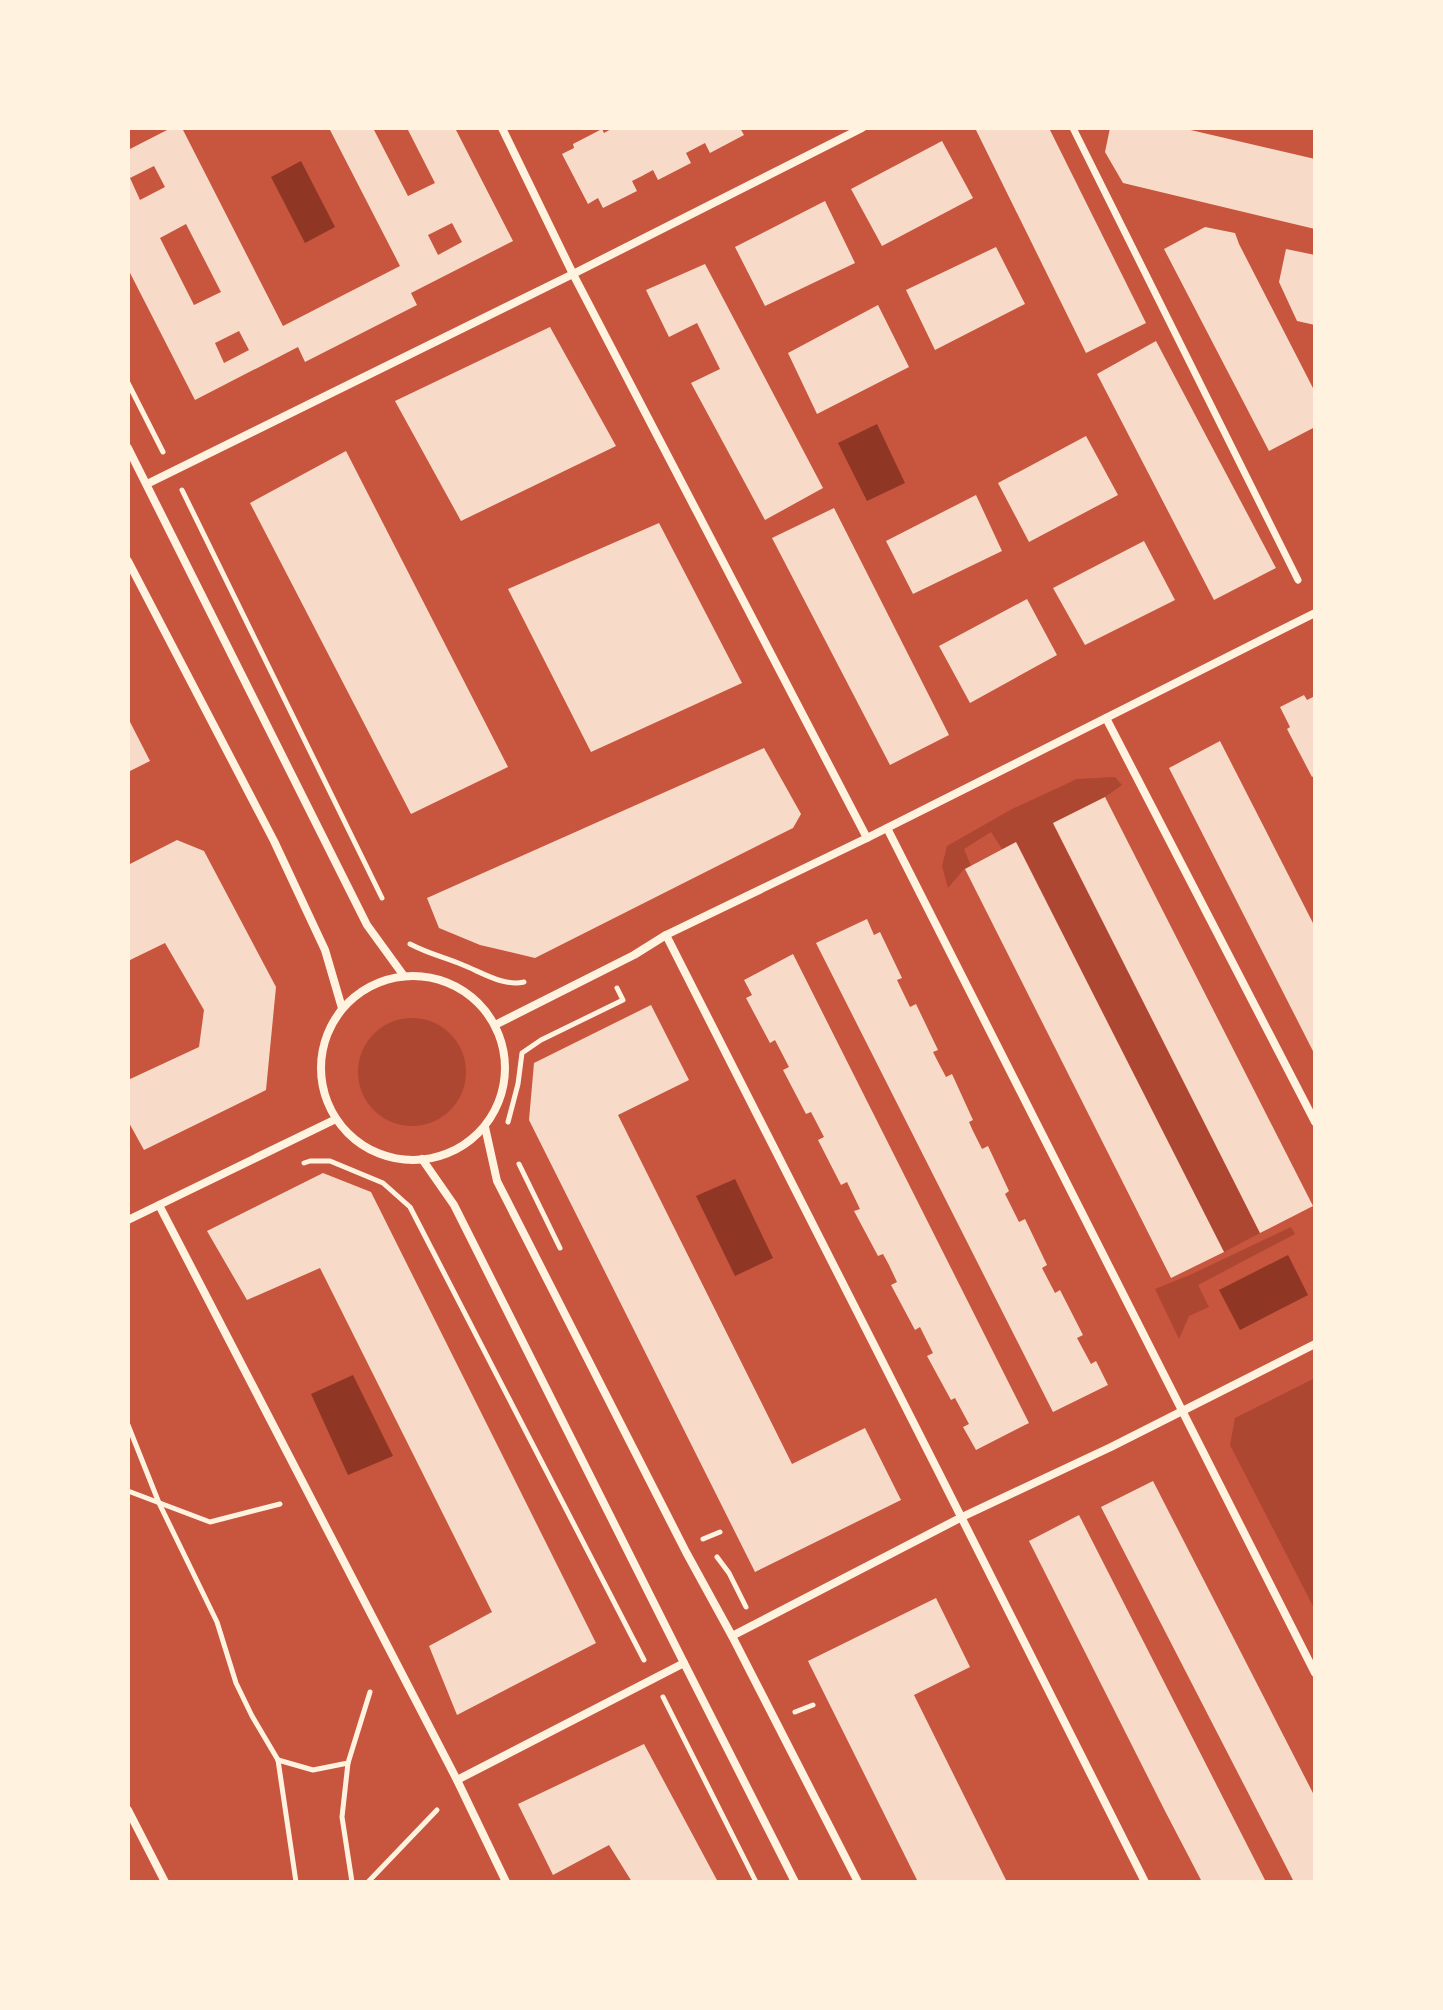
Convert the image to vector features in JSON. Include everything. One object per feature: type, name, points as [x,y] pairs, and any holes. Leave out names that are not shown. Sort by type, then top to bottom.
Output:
[{"type":"street","points":[[502,128],[573,274],[867,838]]},
{"type":"street","points":[[147,484],[862,128]]},
{"type":"street","points":[[1073,128],[1298,580]]},
{"type":"street","points":[[128,448],[367,925],[404,976]]},
{"type":"street","points":[[128,561],[274,841],[325,950],[342,1008]]},
{"type":"street","points":[[495,1025],[634,955],[666,935],[867,838],[1315,613]]},
{"type":"street","points":[[1106,718],[1315,1122]]},
{"type":"street","points":[[887,828],[1315,1673]]},
{"type":"street","points":[[666,935],[1145,1882]]},
{"type":"street","points":[[404,976],[431,977],[457,987],[479,1002],[495,1025],[504,1050],[505,1077],[499,1104],[485,1127],[467,1143],[446,1154],[422,1159],[397,1159],[373,1151],[353,1137],[336,1119],[324,1092],[321,1063],[327,1034],[342,1008],[380,981],[404,976]]},
{"type":"street","points":[[128,1220],[336,1119]]},
{"type":"street","points":[[485,1127],[497,1181],[858,1882]]},
{"type":"street","points":[[422,1159],[454,1205],[795,1882]]},
{"type":"street","points":[[159,1205],[457,1780],[506,1882]]},
{"type":"street","points":[[732,1636],[962,1517],[1315,1344]]},
{"type":"street","points":[[457,1780],[684,1663]]},
{"type":"street","points":[[128,1810],[165,1882]]},
{"type":"path","points":[[128,383],[217,557],[389,911]]},
{"type":"path","points":[[409,943],[493,978],[518,984],[530,980]]},
{"type":"path","points":[[508,1122],[522,1053],[541,1040],[623,1000],[608,968]]},
{"type":"path","points":[[512,1152],[562,1252]]},
{"type":"path","points":[[296,1166],[310,1161],[330,1161],[383,1183],[410,1207],[756,1882]]},
{"type":"path","points":[[128,1425],[159,1503],[217,1622],[236,1683],[278,1760],[296,1882]]},
{"type":"path","points":[[128,1491],[210,1522],[280,1504]]},
{"type":"path","points":[[704,1539],[729,1573],[754,1625]]},
{"type":"path","points":[[352,1882],[342,1817],[348,1763],[370,1692]]},
{"type":"path","points":[[278,1760],[313,1770],[348,1763]]},
{"type":"path","points":[[368,1882],[437,1810]]},
{"type":"shaded area","points":[[301,161],[335,227],[305,243],[271,177]]},
{"type":"shaded area","points":[[877,424],[905,483],[867,501],[838,443]]},
{"type":"shaded area","points":[[1115,777],[1122,785],[1053,824],[1260,1233],[1224,1252],[1017,843],[1002,849],[991,832],[964,849],[971,866],[964,869],[948,888],[942,866],[947,846],[1012,809],[1077,779]]},
{"type":"shaded area","points":[[412,1018],[433,1022],[450,1034],[462,1051],[466,1072],[462,1093],[450,1110],[433,1122],[412,1126],[391,1122],[374,1110],[362,1093],[358,1072],[362,1051],[374,1034],[391,1022]]},
{"type":"shaded area","points":[[735,1179],[773,1258],[735,1276],[696,1196]]},
{"type":"shaded area","points":[[1291,1227],[1295,1234],[1198,1285],[1209,1307],[1189,1316],[1179,1339],[1155,1289]]},
{"type":"shaded area","points":[[1288,1255],[1308,1295],[1240,1330],[1219,1290]]},
{"type":"shaded area","points":[[353,1375],[393,1456],[348,1475],[311,1394]]},
{"type":"shaded area","points":[[1315,1378],[1315,1610],[1230,1445],[1235,1418]]},
{"type":"building","points":[[171,128],[182,128],[283,326],[400,266],[329,128],[373,128],[408,196],[435,183],[407,128],[455,128],[513,241],[411,293],[417,305],[305,362],[298,347],[195,400],[128,269],[128,150]],"holes":[[[154,166],[165,187],[140,200],[130,178]],[[452,223],[462,242],[438,255],[428,235]],[[186,224],[221,292],[194,305],[160,238]],[[239,331],[249,350],[224,363],[215,343]]]},
{"type":"building","points":[[613,128],[740,128],[744,135],[710,153],[705,143],[686,153],[691,163],[658,180],[653,170],[632,181],[637,191],[603,208],[598,198],[588,204],[562,154],[574,148],[573,144],[602,129],[604,133]]},
{"type":"building","points":[[975,128],[1049,128],[1146,323],[1086,353]]},
{"type":"building","points":[[1110,128],[1182,128],[1315,159],[1315,229],[1123,183],[1105,152]]},
{"type":"building","points":[[942,141],[973,198],[882,246],[851,189]]},
{"type":"building","points":[[825,201],[855,263],[765,306],[735,247]]},
{"type":"building","points":[[1205,227],[1235,233],[1315,392],[1315,427],[1269,451],[1164,249]]},
{"type":"building","points":[[996,247],[1025,304],[935,350],[906,290]]},
{"type":"building","points":[[1286,249],[1315,255],[1315,325],[1297,321],[1279,282]]},
{"type":"building","points":[[705,264],[823,488],[765,520],[691,383],[720,369],[697,323],[669,337],[646,290]]},
{"type":"building","points":[[878,305],[909,367],[817,414],[788,353]]},
{"type":"building","points":[[550,327],[616,446],[461,521],[395,401]]},
{"type":"building","points":[[1156,341],[1276,568],[1214,600],[1097,374]]},
{"type":"building","points":[[1086,436],[1118,495],[1029,542],[998,483]]},
{"type":"building","points":[[346,451],[508,767],[411,814],[250,503]]},
{"type":"building","points":[[976,495],[1002,551],[913,594],[886,541]]},
{"type":"building","points":[[834,508],[949,735],[890,765],[772,538]]},
{"type":"building","points":[[659,523],[742,683],[591,752],[508,589]]},
{"type":"building","points":[[1144,541],[1175,600],[1085,645],[1053,588]]},
{"type":"building","points":[[1027,599],[1057,655],[970,703],[939,646]]},
{"type":"building","points":[[1304,695],[1307,700],[1315,696],[1315,775],[1312,777],[1287,729],[1290,727],[1280,707]]},
{"type":"building","points":[[128,718],[150,761],[128,772]]},
{"type":"building","points":[[1220,741],[1315,927],[1315,1055],[1169,768]]},
{"type":"building","points":[[764,748],[801,814],[793,828],[535,958],[480,945],[439,928],[427,898]]},
{"type":"building","points":[[1105,797],[1313,1206],[1260,1233],[1053,823]]},
{"type":"building","points":[[177,840],[204,851],[276,987],[266,1090],[144,1150],[128,1121],[128,1080],[199,1047],[204,1010],[165,943],[128,961],[128,865]]},
{"type":"building","points":[[1016,842],[1224,1252],[1171,1278],[965,869]]},
{"type":"building","points":[[867,919],[874,935],[880,932],[902,978],[897,980],[910,1007],[916,1004],[938,1050],[933,1052],[946,1077],[952,1074],[973,1120],[969,1122],[973,1131],[982,1149],[988,1146],[1009,1191],[1005,1194],[1019,1222],[1025,1219],[1047,1265],[1042,1268],[1055,1293],[1060,1290],[1083,1335],[1077,1338],[1091,1364],[1096,1361],[1108,1385],[1053,1412],[816,943]]},
{"type":"building","points":[[793,954],[1029,1423],[976,1450],[963,1427],[969,1424],[955,1398],[951,1400],[927,1356],[933,1353],[920,1327],[915,1330],[891,1285],[897,1282],[889,1265],[883,1254],[878,1256],[854,1211],[860,1209],[847,1182],[841,1185],[818,1140],[824,1137],[811,1112],[806,1114],[783,1070],[789,1067],[775,1040],[770,1043],[746,998],[752,995],[744,980]]},
{"type":"building","points":[[651,1005],[689,1080],[618,1115],[792,1464],[865,1428],[901,1500],[755,1572],[529,1120],[534,1063]]},
{"type":"building","points":[[323,1173],[371,1192],[596,1643],[457,1715],[429,1646],[492,1612],[320,1268],[247,1300],[207,1231]]},
{"type":"building","points":[[1153,1481],[1315,1797],[1315,1882],[1294,1882],[1101,1507]]},
{"type":"building","points":[[1079,1515],[1266,1882],[1202,1882],[1165,1811],[1029,1541]]},
{"type":"building","points":[[936,1598],[970,1667],[914,1695],[1007,1882],[918,1882],[808,1661]]},
{"type":"building","points":[[644,1744],[718,1882],[632,1882],[609,1845],[553,1875],[518,1804]]}]
